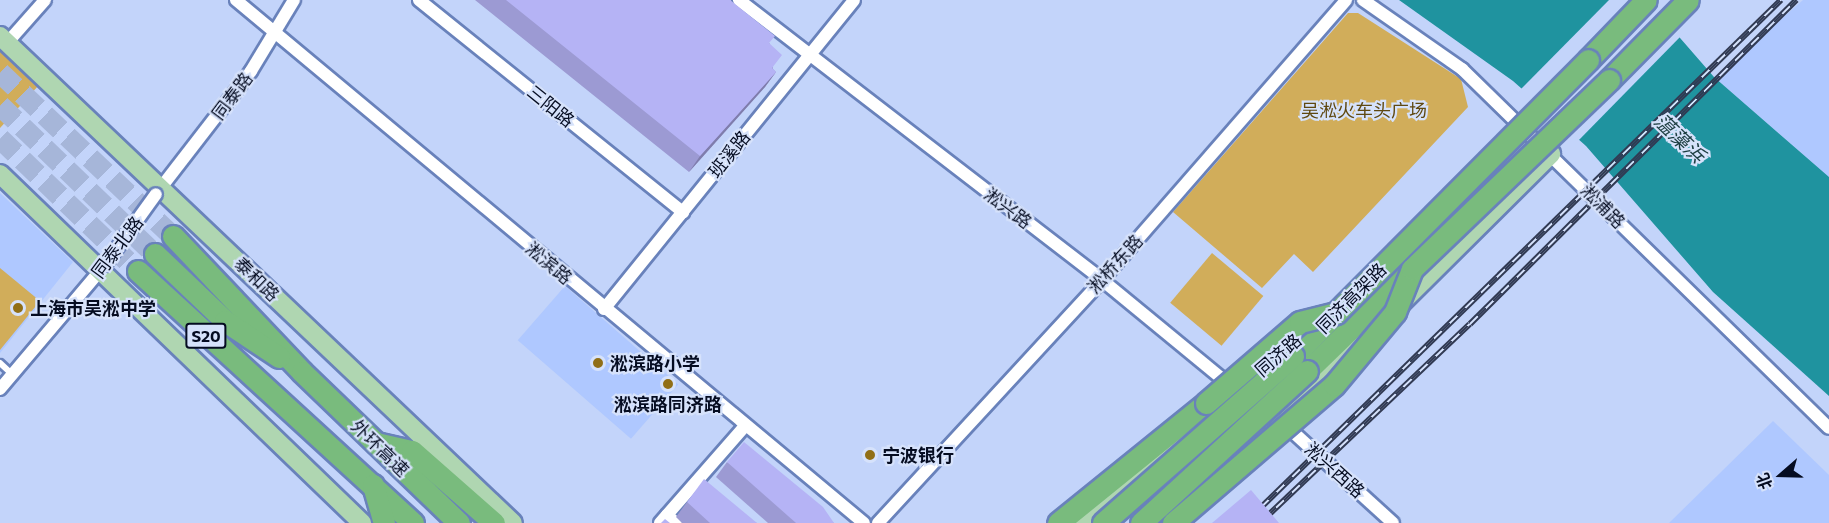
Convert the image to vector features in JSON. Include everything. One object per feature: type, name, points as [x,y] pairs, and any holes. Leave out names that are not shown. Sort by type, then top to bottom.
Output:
[{"type":"highway","name":"同济高架路","points":[[1103,523],[1336,313],[1646,0]]},
{"type":"highway","name":"同济高架路","points":[[1141,523],[1412,270],[1609,80],[1688,0]]},
{"type":"highway","name":"外环高速","points":[[173,236],[302,372],[459,523]]},
{"type":"highway","name":"外环高速","points":[[155,254],[225,321],[280,395]]},
{"type":"highway","points":[[1173,523],[1334,385],[1395,312],[1412,270]]},
{"type":"highway","name":"外环高速","points":[[138,271],[280,395],[413,523]]},
{"type":"highway","points":[[1058,523],[1206,403],[1300,322],[1336,313]]},
{"type":"highway","name":"外环高速","points":[[225,321],[302,372]]},
{"type":"highway","points":[[375,443],[412,451],[494,523]]},
{"type":"highway","points":[[373,484],[384,523]]},
{"type":"main road","name":"泰和路","points":[[4,40],[159,190],[513,523]]},
{"type":"main road","name":"同济路","points":[[1079,523],[1237,391],[1347,293],[1514,121]]},
{"type":"main road","points":[[1155,523],[1276,417],[1445,261],[1551,154]]},
{"type":"main road","points":[[0,174],[103,268],[362,523]]},
{"type":"street","points":[[4,40],[45,0]]},
{"type":"street","name":"淞滨路","points":[[236,0],[604,309],[864,523]]},
{"type":"street","name":"同泰路","points":[[159,190],[251,71],[294,0]]},
{"type":"street","name":"三阳路","points":[[419,0],[683,212]]},
{"type":"street","name":"淞兴路","points":[[739,0],[807,57],[1102,280],[1237,391],[1276,417]]},
{"type":"street","name":"班溪路","points":[[604,309],[854,0]]},
{"type":"street","name":"淞桥东路","points":[[878,523],[1102,280],[1346,0]]},
{"type":"street","name":"淞浦路","points":[[1363,0],[1461,69],[1551,154],[1829,428]]},
{"type":"street","name":"同泰北路","points":[[0,389],[103,268],[159,190]]},
{"type":"street","name":"淞兴西路","points":[[1276,417],[1393,523]]},
{"type":"street","points":[[668,520],[745,426]]},
{"type":"lane","points":[[0,363],[12,374]]},
{"type":"shaded area","points":[[1803,0],[1829,0],[1829,177],[1714,77]]},
{"type":"shaded area","name":"上海市吴淞中学","points":[[0,193],[73,262],[0,353]]},
{"type":"shaded area","name":"淞滨路小学","points":[[565,286],[678,384],[631,439],[518,340]]},
{"type":"shaded area","points":[[1773,421],[1829,475],[1829,523],[1669,523]]},
{"type":"green space","name":"吴淞火车头广场","points":[[1348,13],[1358,13],[1461,79],[1468,107],[1313,272],[1294,254],[1262,288],[1173,212]]},
{"type":"green space","points":[[0,47],[39,85],[0,128]]},
{"type":"green space","points":[[1212,253],[1263,296],[1222,346],[1170,303]]},
{"type":"green space","points":[[0,268],[40,301],[0,350]]},
{"type":"water","name":"蕰藻浜","points":[[1399,0],[1647,0],[1714,77],[1829,177],[1829,396],[1713,292],[1586,146],[1513,81]]},
{"type":"pier","points":[[1609,0],[1651,0],[1682,35],[1577,142],[1519,91]]},
{"type":"building","points":[[506,0],[730,0],[775,36],[769,43],[782,55],[772,68],[776,72],[700,156]]},
{"type":"building","points":[[744,442],[823,507],[834,523],[796,523],[727,462]]},
{"type":"building","points":[[704,479],[757,523],[710,523],[687,502]]},
{"type":"building","points":[[1251,490],[1279,523],[1212,523]]},
{"type":"tunnel","points":[[0,72],[173,236]]},
{"type":"tunnel","points":[[0,105],[155,254]]},
{"type":"tunnel","points":[[0,138],[138,271]]},
{"type":"railway","points":[[1245,523],[1781,0]]},
{"type":"railway","points":[[1260,523],[1470,324],[1796,0]]},
{"type":"place","name":"上海市吴淞中学","points":[[18,308]]},
{"type":"place","name":"淞滨路小学","points":[[598,363]]},
{"type":"place","name":"淞滨路同济路","points":[[668,384]]},
{"type":"place","name":"宁波银行","points":[[870,455]]}]
